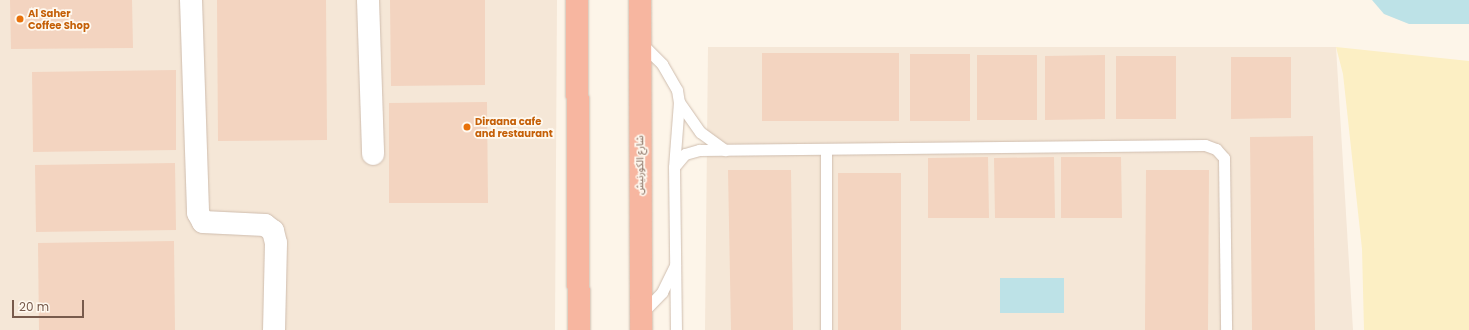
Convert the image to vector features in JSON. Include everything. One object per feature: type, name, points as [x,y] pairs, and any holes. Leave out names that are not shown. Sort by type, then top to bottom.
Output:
[{"type":"highway","points":[[577,0],[579,330]]},
{"type":"highway","name":"شارع الكورنيش","points":[[640,0],[641,323]]},
{"type":"street","points":[[191,0],[198,213],[203,222],[265,225],[273,231],[276,243],[274,330]]},
{"type":"street","points":[[368,0],[373,154]]},
{"type":"lane","points":[[639,41],[662,64],[677,90],[679,102],[674,167],[676,330]]},
{"type":"lane","points":[[679,102],[700,132],[725,150]]},
{"type":"lane","points":[[674,167],[686,154],[698,150],[826,150],[1205,145],[1216,149],[1224,158],[1226,330]]},
{"type":"lane","points":[[826,150],[826,330]]},
{"type":"lane","points":[[641,323],[662,292],[676,262]]},
{"type":"shaded area","points":[[0,0],[557,0],[555,330],[0,330]]},
{"type":"shaded area","points":[[708,47],[1336,47],[1353,330],[705,330]]},
{"type":"sand","points":[[1336,47],[1469,61],[1469,330],[1364,330],[1362,249],[1343,74]]},
{"type":"water","points":[[1372,0],[1469,0],[1469,24],[1409,24],[1384,14]]},
{"type":"water","points":[[1000,278],[1064,278],[1064,313],[1000,313]]},
{"type":"building","points":[[10,0],[132,0],[133,48],[11,49]]},
{"type":"building","points":[[217,0],[326,0],[327,140],[218,141]]},
{"type":"building","points":[[390,0],[485,0],[485,85],[391,86]]},
{"type":"building","points":[[762,53],[899,53],[899,121],[762,121]]},
{"type":"building","points":[[910,54],[970,54],[970,121],[910,121]]},
{"type":"building","points":[[977,55],[1037,55],[1037,120],[977,120]]},
{"type":"building","points":[[1105,55],[1105,119],[1045,120],[1045,56]]},
{"type":"building","points":[[1116,56],[1176,56],[1176,119],[1116,119]]},
{"type":"building","points":[[1231,57],[1291,57],[1291,118],[1231,119]]},
{"type":"building","points":[[176,70],[176,150],[33,152],[32,72]]},
{"type":"building","points":[[487,102],[488,203],[389,203],[389,103]]},
{"type":"building","points":[[1313,136],[1315,330],[1252,330],[1250,137]]},
{"type":"building","points":[[988,157],[989,218],[928,218],[928,158]]},
{"type":"building","points":[[1054,157],[1055,218],[995,218],[994,158]]},
{"type":"building","points":[[1061,157],[1121,157],[1122,218],[1061,218]]},
{"type":"building","points":[[175,163],[176,230],[36,232],[35,165]]},
{"type":"building","points":[[728,170],[791,170],[793,330],[731,330]]},
{"type":"building","points":[[1146,170],[1209,170],[1208,330],[1145,330]]},
{"type":"building","points":[[838,173],[901,173],[901,330],[838,330]]},
{"type":"building","points":[[174,241],[175,330],[39,330],[38,243]]},
{"type":"place","name":"Al Saher Coffee Shop","points":[[20,19]]},
{"type":"place","name":"Diraana cafe and restaurant","points":[[467,127]]}]
